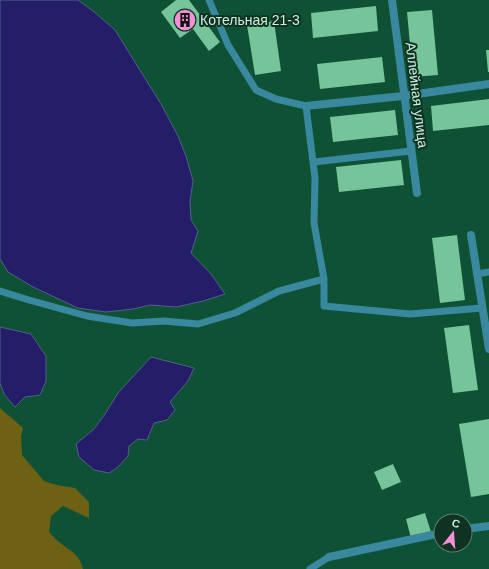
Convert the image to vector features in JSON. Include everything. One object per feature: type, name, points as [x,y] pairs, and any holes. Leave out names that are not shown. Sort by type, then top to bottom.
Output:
[{"type":"street","name":"Аллейная улица","points":[[392,0],[403,96],[417,194]]},
{"type":"street","points":[[306,106],[403,96],[489,84]]},
{"type":"street","points":[[471,235],[489,349]]},
{"type":"street","points":[[473,528],[489,526]]},
{"type":"street","points":[[329,556],[433,535]]},
{"type":"lane","points":[[209,0],[228,45],[256,90],[276,99],[306,106],[314,162],[314,223],[324,280],[324,306],[410,314],[482,308]]},
{"type":"lane","points":[[314,162],[411,152]]},
{"type":"lane","points":[[477,274],[489,272]]},
{"type":"lane","points":[[0,291],[87,316],[132,323],[164,321],[198,324],[235,313],[279,291],[324,280]]},
{"type":"lane","points":[[310,569],[329,556]]},
{"type":"shaded area","points":[[0,0],[78,0],[115,30],[161,104],[178,136],[186,156],[193,181],[190,201],[191,220],[198,231],[191,253],[211,274],[225,294],[176,307],[150,305],[133,309],[106,312],[78,308],[33,287],[8,272],[0,259]]},
{"type":"shaded area","points":[[0,327],[31,334],[46,356],[46,381],[40,395],[25,397],[15,407],[4,394],[0,383]]},
{"type":"shaded area","points":[[151,357],[194,368],[188,381],[170,402],[175,410],[167,420],[154,423],[147,440],[138,439],[129,446],[128,456],[118,467],[109,473],[94,470],[79,457],[76,444],[94,429],[118,393]]},
{"type":"shaded area","points":[[0,408],[23,428],[21,436],[22,455],[44,481],[75,488],[89,502],[89,518],[63,506],[51,516],[49,532],[80,560],[83,569],[0,569]]},
{"type":"building","name":"Котельная 21-3","points":[[176,0],[189,0],[220,42],[209,51],[193,29],[180,38],[161,12]]},
{"type":"building","points":[[376,6],[378,31],[313,38],[311,13]]},
{"type":"building","points":[[432,10],[438,75],[413,77],[407,12]]},
{"type":"building","points":[[274,21],[281,71],[255,75],[247,25]]},
{"type":"building","points":[[486,50],[489,50],[489,72],[488,72]]},
{"type":"building","points":[[382,57],[385,82],[320,89],[317,64]]},
{"type":"building","points":[[489,99],[489,125],[433,131],[431,106]]},
{"type":"building","points":[[395,110],[398,135],[333,142],[330,117]]},
{"type":"building","points":[[401,160],[404,185],[339,192],[336,167]]},
{"type":"building","points":[[457,235],[465,300],[440,303],[432,238]]},
{"type":"building","points":[[469,325],[478,390],[453,393],[444,328]]},
{"type":"building","points":[[489,419],[489,494],[471,497],[459,424]]},
{"type":"building","points":[[393,464],[401,482],[382,490],[374,472]]},
{"type":"building","points":[[425,513],[431,532],[411,538],[406,519]]},
{"type":"place","name":"Котельная 21-3","points":[[185,20]]}]
